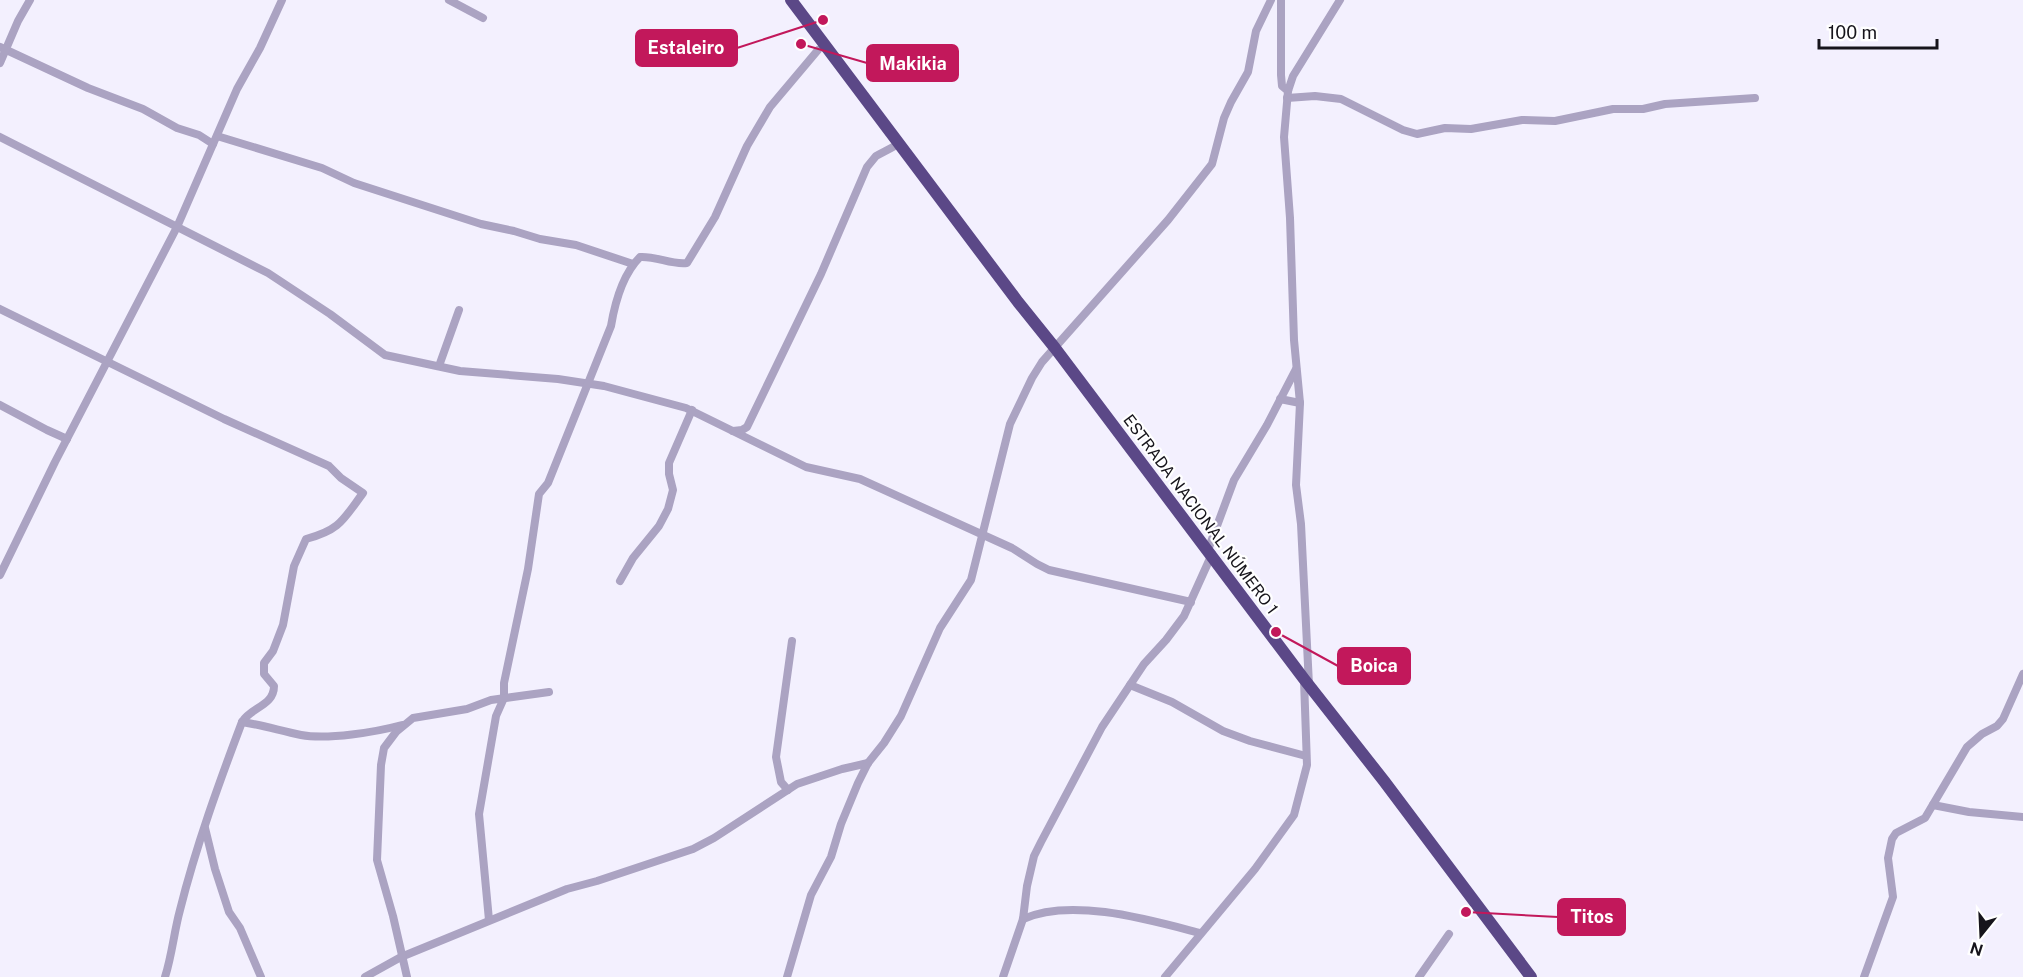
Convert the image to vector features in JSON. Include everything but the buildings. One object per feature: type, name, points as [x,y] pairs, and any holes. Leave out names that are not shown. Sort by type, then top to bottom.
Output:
[{"type":"highway","name":"ESTRADA NACIONAL NÚMERO 1","points":[[791,0],[1531,977]]},
{"type":"street","points":[[0,63],[3,49],[30,0]]},
{"type":"street","points":[[0,575],[3,560],[177,227],[237,89],[260,48],[282,0]]},
{"type":"street","points":[[449,0],[483,18]]},
{"type":"street","points":[[787,977],[812,895],[831,857],[848,805],[868,763],[897,723],[940,628],[971,580],[1010,424],[1032,378],[1055,348],[1161,228],[1212,164],[1224,118],[1248,72],[1256,31],[1271,0]]},
{"type":"street","points":[[1281,0],[1281,75],[1282,86],[1287,95]]},
{"type":"street","points":[[1165,977],[1255,869],[1288,825],[1298,803],[1307,765],[1301,524],[1296,485],[1300,402],[1296,369],[1285,154],[1287,95],[1296,69],[1340,0]]},
{"type":"street","points":[[3,49],[88,88],[143,109],[213,144]]},
{"type":"street","points":[[489,920],[479,814],[496,716],[504,698],[504,683],[528,569],[539,494],[548,483],[611,326],[615,305],[633,264],[640,257],[652,256],[678,264],[687,262],[714,217],[747,146],[770,107],[818,50]]},
{"type":"street","points":[[1287,95],[1341,99],[1403,130],[1417,134],[1445,128],[1471,129],[1522,120],[1555,121],[1613,109],[1643,109],[1665,104],[1755,98]]},
{"type":"street","points":[[217,136],[322,168],[354,183],[481,224],[540,239],[576,245],[633,264]]},
{"type":"street","points":[[0,137],[268,273],[330,314],[385,355],[460,371],[604,386],[692,410],[806,467],[860,479],[1012,548],[1049,570],[1191,602]]},
{"type":"street","points":[[731,431],[747,427],[821,274],[867,167],[876,156],[893,147]]},
{"type":"street","points":[[0,309],[224,419],[329,466],[341,478],[363,493],[339,526],[325,534],[306,540],[294,566],[283,625],[273,651],[264,663],[264,674],[274,686],[273,694],[263,706],[249,713],[242,722],[204,828],[180,909],[171,959],[165,977]]},
{"type":"street","points":[[439,366],[459,310]]},
{"type":"street","points":[[1003,977],[1023,919],[1034,856],[1102,727],[1144,664],[1178,626],[1191,602],[1234,480],[1296,369]]},
{"type":"street","points":[[1280,399],[1300,402]]},
{"type":"street","points":[[0,405],[67,439]]},
{"type":"street","points":[[620,581],[633,558],[659,526],[668,509],[673,490],[669,463],[692,410]]},
{"type":"street","points":[[788,790],[781,782],[776,757],[792,641]]},
{"type":"street","points":[[1864,977],[1893,897],[1888,858],[1892,839],[1896,833],[1906,827],[1922,821],[1967,747],[1982,734],[1997,726],[2003,719],[2023,674]]},
{"type":"street","points":[[1130,685],[1172,702],[1222,731],[1306,756]]},
{"type":"street","points":[[407,977],[377,860],[382,754],[387,742],[413,718],[467,709],[491,700],[549,692]]},
{"type":"street","points":[[242,722],[303,735],[342,735],[404,725]]},
{"type":"street","points":[[365,977],[402,957],[567,889],[693,849],[714,838],[797,784],[868,763]]},
{"type":"street","points":[[1933,805],[1978,813],[2023,817]]},
{"type":"street","points":[[204,828],[229,912],[240,928],[261,977]]},
{"type":"street","points":[[1023,919],[1047,910],[1085,911],[1134,917],[1200,933]]},
{"type":"street","points":[[1419,977],[1449,934]]},
{"type":"place","name":"Estaleiro","points":[[823,20]]},
{"type":"place","name":"Makikia","points":[[801,44]]},
{"type":"place","name":"Boica","points":[[1276,632]]},
{"type":"place","name":"Titos","points":[[1466,912]]}]
